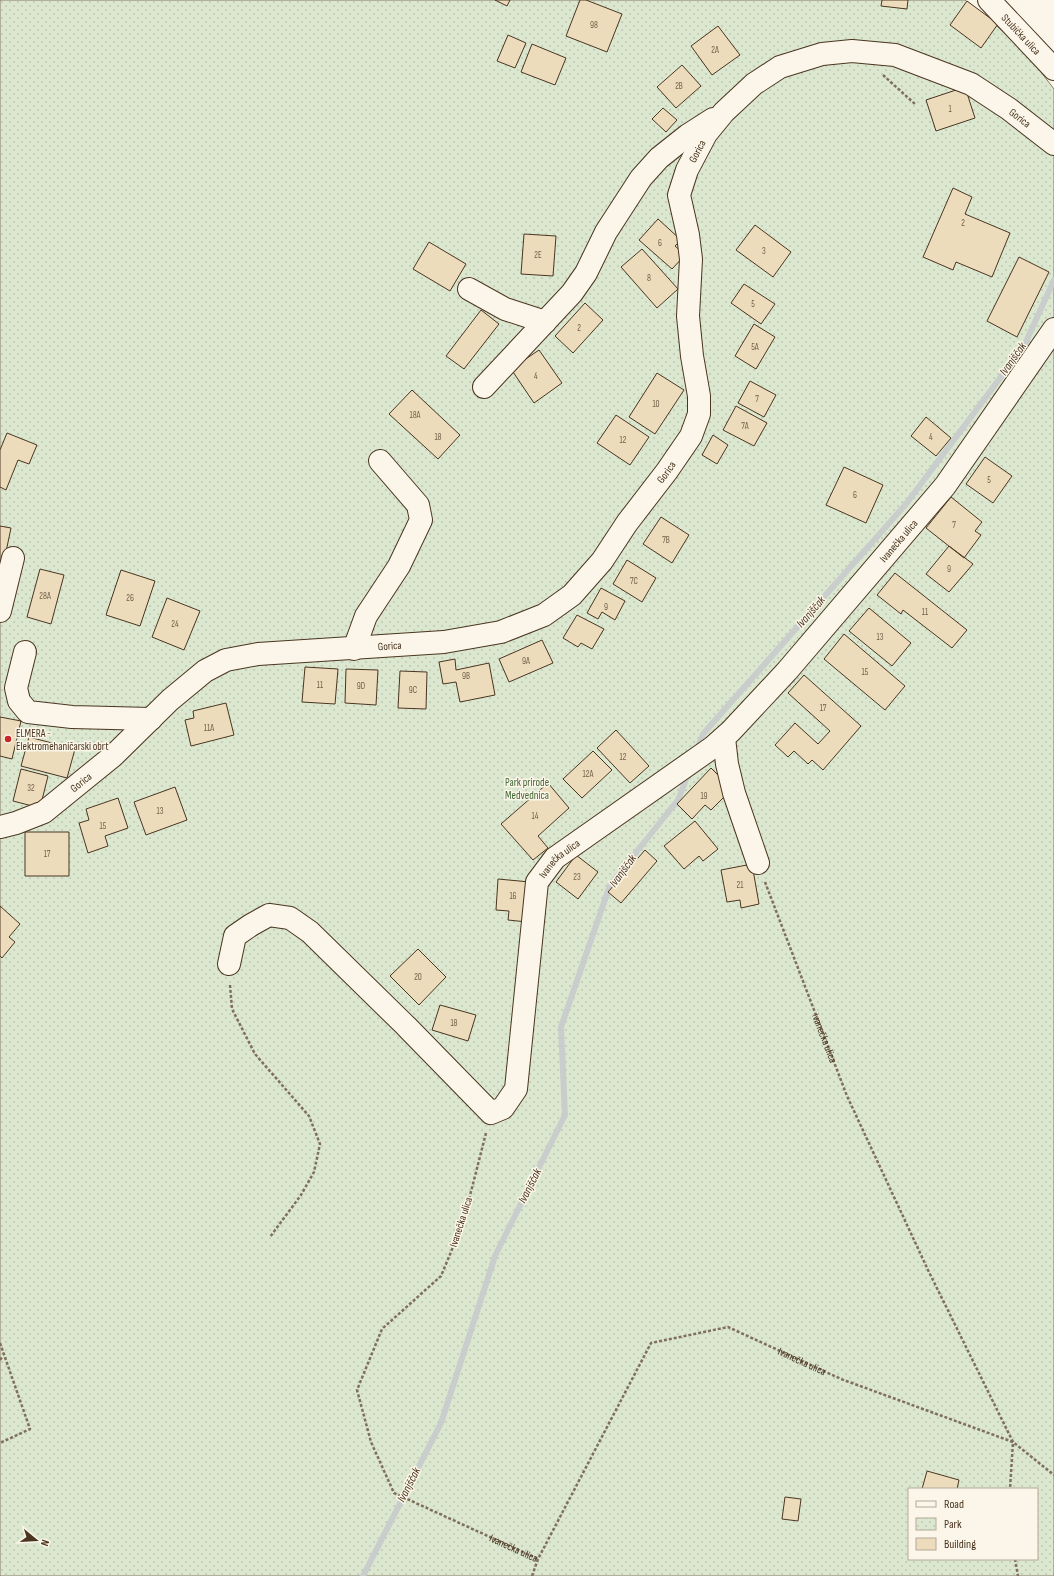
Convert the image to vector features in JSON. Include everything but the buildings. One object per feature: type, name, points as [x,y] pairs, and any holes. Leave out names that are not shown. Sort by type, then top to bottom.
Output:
[{"type":"street","name":"Stubička ulica","points":[[989,0],[1054,68]]},
{"type":"street","name":"Gorica","points":[[0,827],[16,823],[44,812],[113,756],[170,700],[204,671],[226,660],[258,654],[444,642],[501,632],[544,615],[572,595],[602,562],[627,523],[691,436],[699,414],[699,396],[692,356],[688,316],[691,259],[688,235],[679,195],[688,170],[706,134],[724,112],[754,84],[780,67],[822,54],[852,51],[895,55],[971,84],[1009,109],[1054,144]]},
{"type":"street","name":"Gorica","points":[[484,387],[572,293],[586,273],[606,232],[641,178],[660,158],[688,135],[724,112]]},
{"type":"street","points":[[469,289],[505,309],[545,322]]},
{"type":"street","name":"Ivanečka ulica","points":[[491,1113],[503,1108],[516,1089],[537,882],[555,858],[719,743],[787,671],[945,486],[1054,329]]},
{"type":"street","points":[[354,648],[366,616],[399,566],[421,520],[418,505],[380,461]]},
{"type":"street","points":[[0,611],[13,558]]},
{"type":"street","points":[[25,652],[16,688],[19,701],[28,712],[72,717],[151,719]]},
{"type":"street","points":[[719,743],[758,864]]},
{"type":"street","points":[[229,964],[235,936],[269,915],[290,918],[310,932],[406,1026],[491,1113]]},
{"type":"path","points":[[873,53],[884,78],[915,104]]},
{"type":"path","name":"Ivanečka ulica","points":[[758,864],[847,1096],[928,1270],[1013,1442]]},
{"type":"path","points":[[229,964],[232,1009],[255,1054],[309,1116],[320,1144],[314,1172],[301,1195],[270,1237]]},
{"type":"path","name":"Ivanečka ulica","points":[[491,1113],[463,1223],[441,1276],[382,1329],[357,1390],[371,1442],[394,1493],[538,1559],[651,1343],[728,1327],[841,1379],[1013,1442]]},
{"type":"path","points":[[0,1343],[30,1429],[0,1443]]},
{"type":"path","points":[[0,1360],[4,1355]]},
{"type":"path","points":[[1013,1442],[1054,1474]]},
{"type":"path","points":[[1010,1488],[1013,1442]]},
{"type":"path","points":[[532,1576],[538,1559]]},
{"type":"path","points":[[1015,1560],[1018,1576]]},
{"type":"green space","name":"Park prirode Medvednica","points":[[0,0],[965,0],[1021,46],[1054,89],[1054,1576],[0,1576]]},
{"type":"waterway","name":"Ivanjščak","points":[[697,750],[703,734],[906,504],[1024,346],[1054,280]]},
{"type":"waterway","name":"Ivanjščak","points":[[363,1576],[441,1423],[495,1256],[565,1115],[561,1027],[610,885],[678,800],[689,772]]},
{"type":"place","name":"ELMERA - Elektromehaničarski obrt","points":[[8,739]]}]
